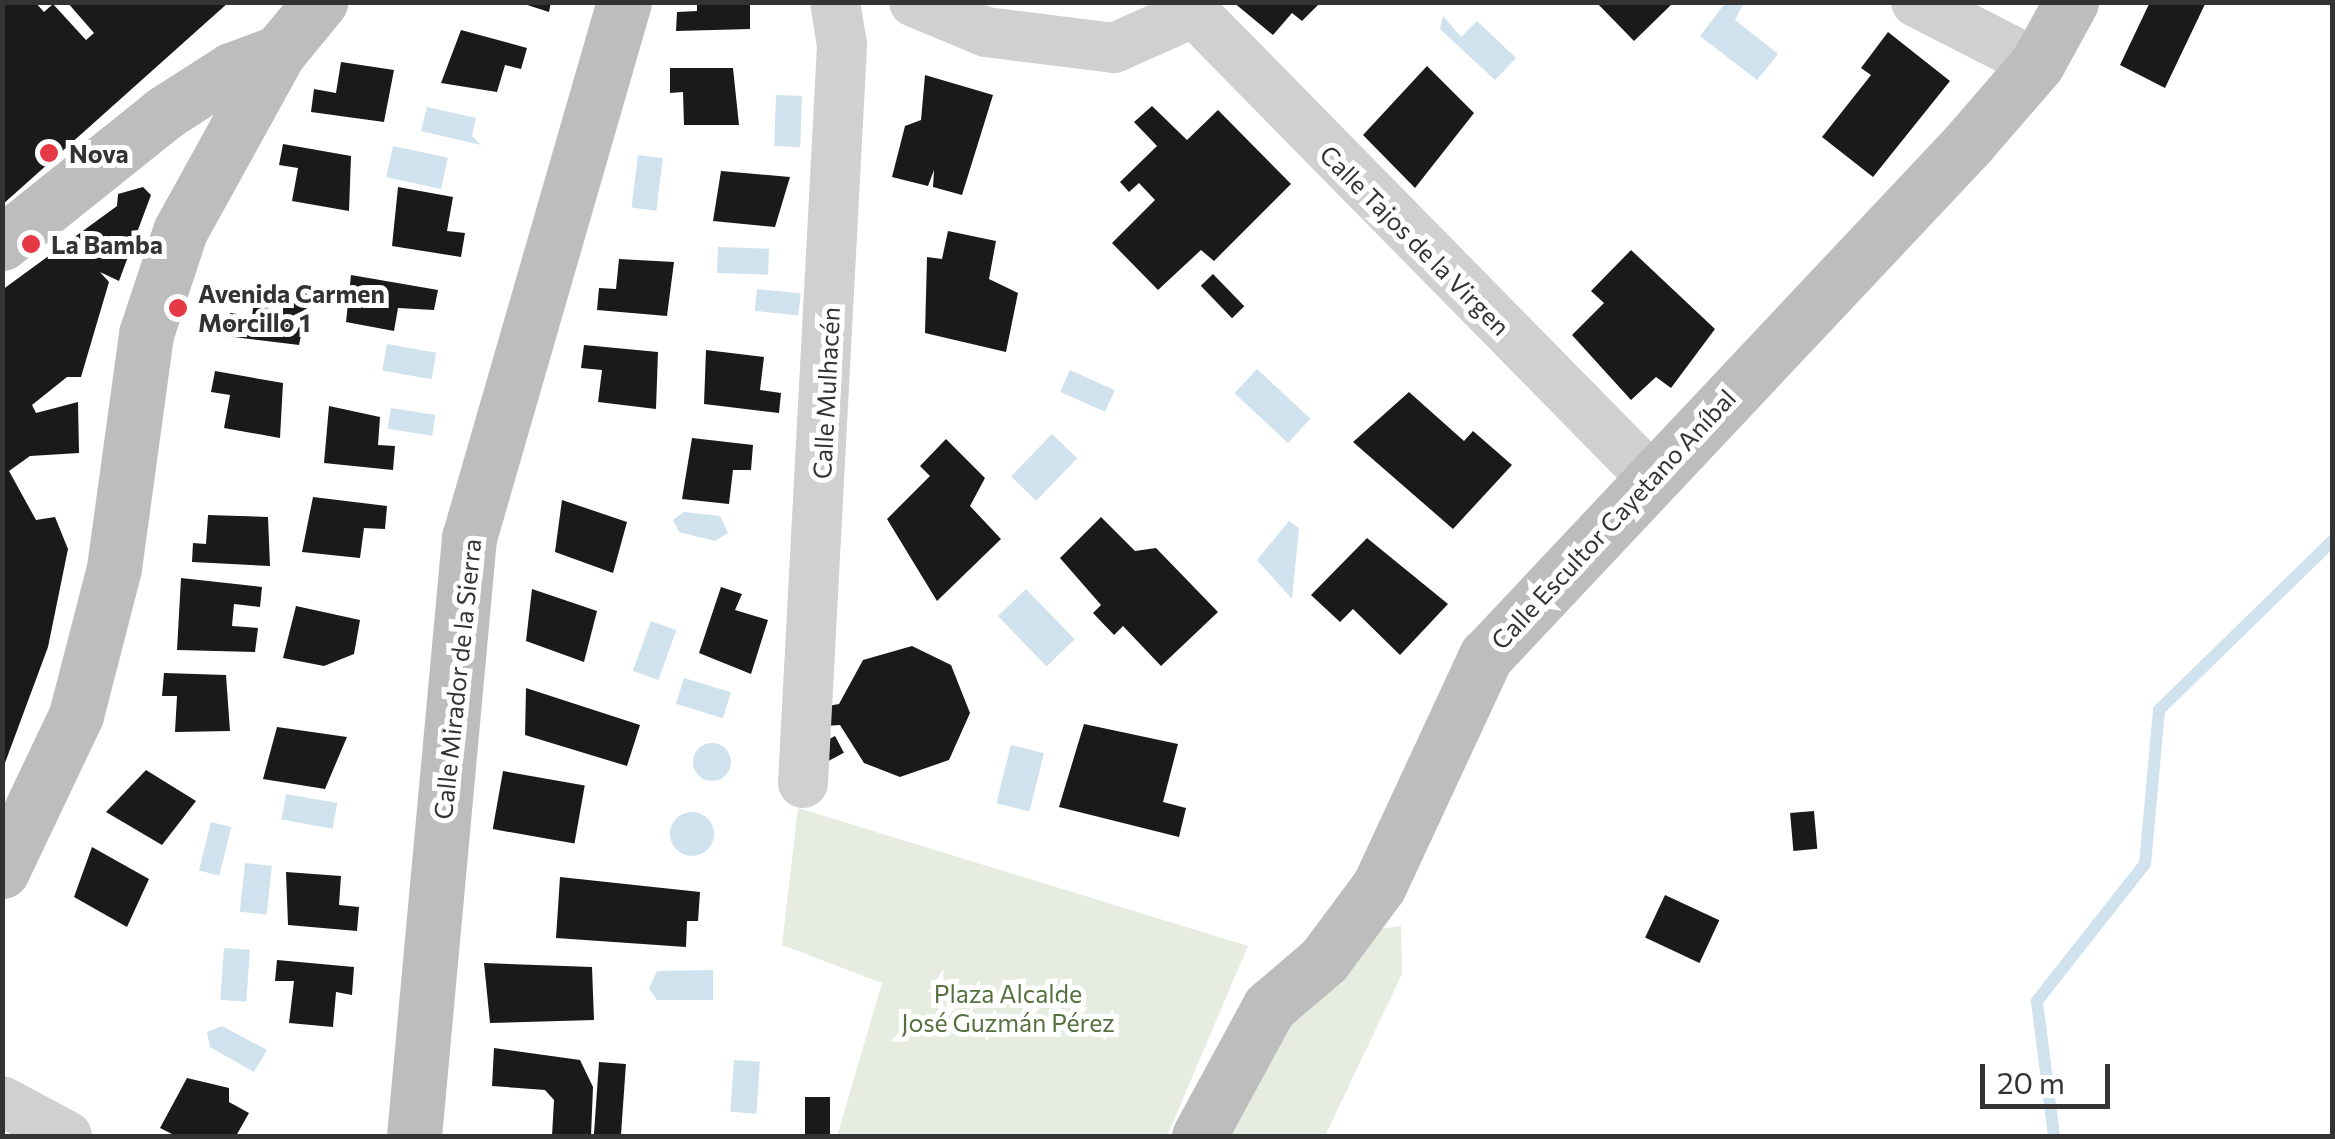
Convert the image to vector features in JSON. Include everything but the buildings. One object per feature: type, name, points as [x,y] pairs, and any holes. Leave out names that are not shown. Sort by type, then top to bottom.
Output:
[{"type":"street","points":[[2,871],[76,714],[114,568],[146,334],[213,168],[280,52],[320,2]]},
{"type":"street","name":"Calle Mirador de la Sierra","points":[[414,1136],[469,538],[624,2]]},
{"type":"street","name":"Calle Mulhacén","points":[[803,783],[818,559],[842,45],[835,2]]},
{"type":"street","points":[[914,2],[986,32],[1114,48],[1187,8]]},
{"type":"street","points":[[1916,2],[2038,64]]},
{"type":"street","name":"Calle Escultor Cayetano Aníbal","points":[[1199,1136],[1269,1006],[1324,960],[1378,886],[1486,656],[2038,64],[2071,2]]},
{"type":"street","name":"Calle Tajos de la Virgen","points":[[1187,8],[1650,476]]},
{"type":"street","points":[[2,243],[131,141],[231,70],[280,52]]},
{"type":"street","points":[[131,141],[200,148],[213,168]]},
{"type":"street","points":[[2,1101],[63,1135]]},
{"type":"green space","name":"Plaza Alcalde José Guzmán Pérez","points":[[798,808],[1248,946],[1167,1136],[837,1136],[882,983],[782,945]]},
{"type":"green space","points":[[1401,926],[1402,974],[1325,1136],[1228,1136],[1293,1007],[1359,932]]},
{"type":"water","points":[[1726,2],[1744,3],[1735,20],[1778,54],[1757,80],[1700,36]]},
{"type":"water","points":[[1443,16],[1461,37],[1477,21],[1516,58],[1495,80],[1440,29]]},
{"type":"water","points":[[776,95],[802,96],[800,147],[774,146]]},
{"type":"water","points":[[427,107],[476,118],[472,136],[481,145],[421,131]]},
{"type":"water","points":[[393,146],[448,158],[441,189],[386,177]]},
{"type":"water","points":[[638,155],[663,158],[656,211],[632,208]]},
{"type":"water","points":[[718,247],[769,249],[768,275],[717,273]]},
{"type":"water","points":[[757,289],[801,294],[798,315],[755,311]]},
{"type":"water","points":[[387,344],[436,353],[432,379],[382,371]]},
{"type":"water","points":[[1257,369],[1310,419],[1288,443],[1234,393]]},
{"type":"water","points":[[1070,370],[1115,390],[1105,412],[1060,392]]},
{"type":"water","points":[[391,408],[435,415],[432,436],[388,429]]},
{"type":"water","points":[[1052,434],[1077,458],[1036,501],[1011,476]]},
{"type":"water","points":[[684,512],[720,516],[728,533],[715,541],[679,532],[673,520]]},
{"type":"water","points":[[1289,521],[1299,528],[1292,599],[1257,560]]},
{"type":"water","points":[[1026,589],[1075,639],[1047,666],[998,616]]},
{"type":"water","points":[[651,621],[676,630],[658,680],[633,671]]},
{"type":"water","points":[[684,678],[731,692],[723,718],[676,704]]},
{"type":"water","points":[[712,743],[725,749],[731,762],[725,775],[712,781],[699,775],[693,762],[699,749]]},
{"type":"water","points":[[1011,745],[1044,753],[1029,811],[996,803]]},
{"type":"water","points":[[286,794],[337,803],[333,829],[281,820]]},
{"type":"water","points":[[692,812],[707,819],[714,834],[707,849],[692,856],[677,849],[670,834],[677,819]]},
{"type":"water","points":[[211,822],[231,827],[219,876],[199,871]]},
{"type":"water","points":[[245,863],[272,866],[267,915],[240,912]]},
{"type":"water","points":[[224,948],[250,950],[246,1002],[220,1000]]},
{"type":"water","points":[[713,970],[713,1000],[657,1000],[649,988],[657,971]]},
{"type":"water","points":[[222,1026],[267,1050],[254,1072],[210,1047],[207,1032]]},
{"type":"water","points":[[734,1060],[760,1062],[756,1114],[730,1112]]},
{"type":"waterway","points":[[2054,1136],[2037,1001],[2145,864],[2159,710],[2332,541]]},
{"type":"place","name":"Nova","points":[[49,153]]},
{"type":"place","name":"La Bamba","points":[[31,244]]},
{"type":"place","name":"Avenida Carmen Morcillo 1","points":[[178,308]]}]
